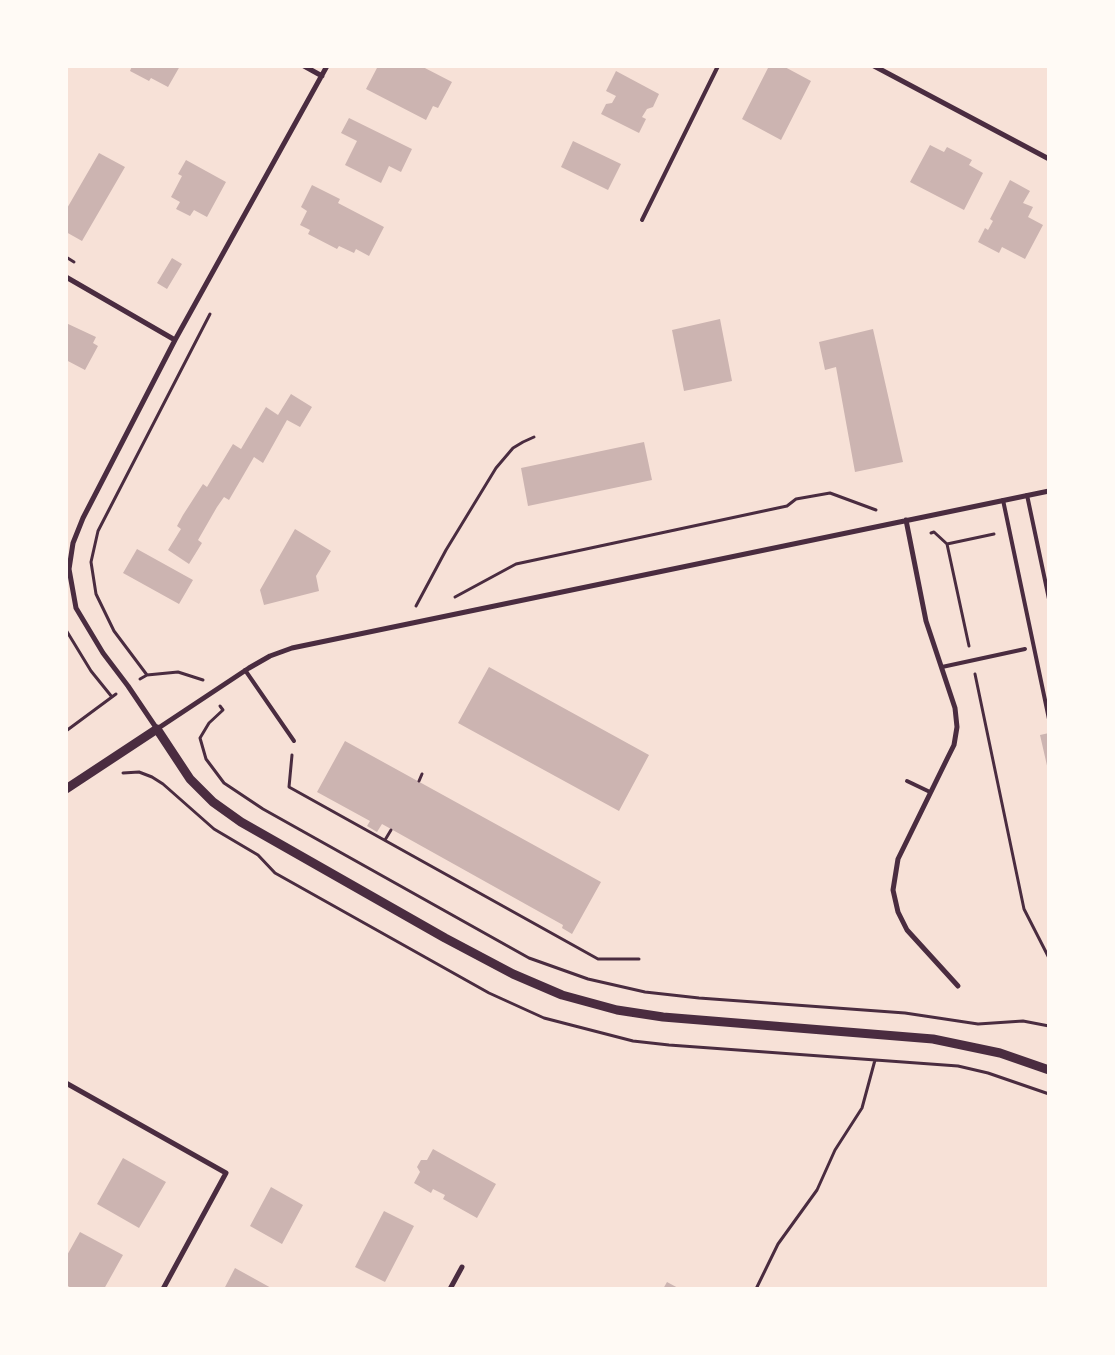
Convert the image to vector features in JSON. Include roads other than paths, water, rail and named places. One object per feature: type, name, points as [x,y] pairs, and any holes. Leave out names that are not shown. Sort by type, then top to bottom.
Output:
[{"type":"street","points":[[304,66],[322,76]]},
{"type":"street","points":[[327,66],[175,340],[83,518],[73,543],[69,569],[76,608],[103,653],[128,686],[190,779],[213,802],[241,822],[445,938],[513,974],[562,996],[617,1010],[663,1017],[932,1039],[1000,1052],[1049,1070]]},
{"type":"street","points":[[874,66],[1049,159]]},
{"type":"street","points":[[66,277],[175,340]]},
{"type":"street","points":[[66,789],[245,670],[270,656],[292,648],[1049,491]]},
{"type":"street","points":[[906,520],[926,621],[955,708],[958,727],[954,745],[898,859],[894,880],[895,902],[901,919],[914,939],[958,986]]},
{"type":"street","points":[[66,1083],[226,1173],[163,1289]]},
{"type":"street","points":[[450,1289],[462,1267]]},
{"type":"lane","points":[[642,220],[718,66]]},
{"type":"lane","points":[[1027,495],[1049,599]]},
{"type":"lane","points":[[1003,500],[1049,719]]},
{"type":"lane","points":[[942,667],[1025,649]]},
{"type":"lane","points":[[245,670],[294,742]]},
{"type":"lane","points":[[907,780],[930,792]]}]
